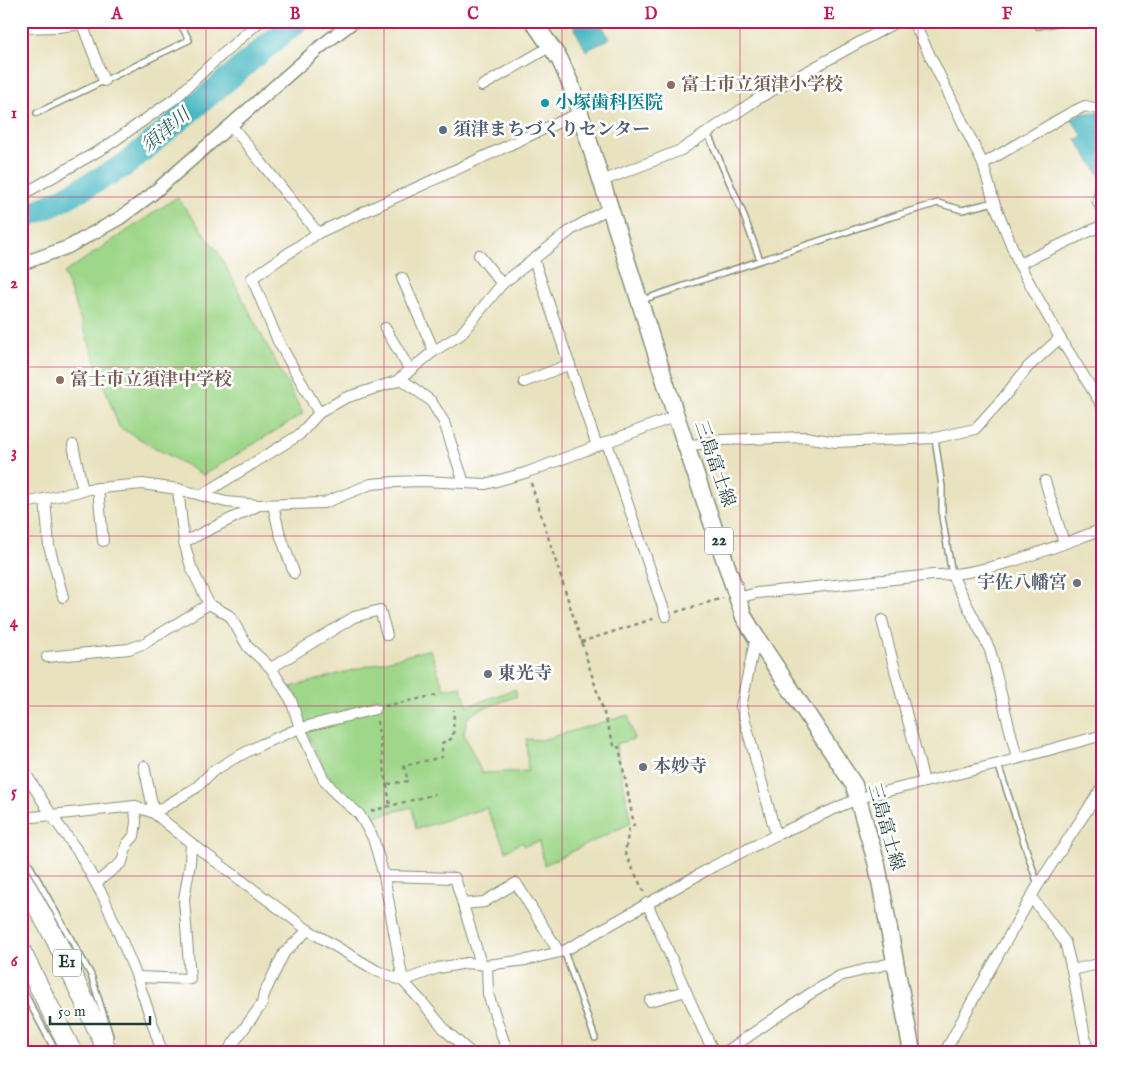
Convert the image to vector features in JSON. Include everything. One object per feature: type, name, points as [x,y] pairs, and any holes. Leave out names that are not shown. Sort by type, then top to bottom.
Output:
[{"type":"highway","name":"E1","points":[[21,877],[56,940],[110,1047]]},
{"type":"highway","name":"E1","points":[[21,951],[72,1052]]},
{"type":"main road","name":"三島富士線","points":[[533,21],[560,60],[572,85],[609,208],[676,416],[744,617],[854,785],[859,798],[877,865],[912,1052]]},
{"type":"street","points":[[21,28],[58,27],[103,21]]},
{"type":"street","points":[[21,194],[28,192],[107,146],[177,97],[260,21]]},
{"type":"street","points":[[21,264],[68,247],[120,218],[151,195],[320,47],[354,21]]},
{"type":"street","points":[[602,181],[681,150],[759,98],[898,21]]},
{"type":"street","points":[[913,21],[983,164],[994,202],[1019,264],[1060,338],[1103,407]]},
{"type":"street","points":[[82,24],[104,81]]},
{"type":"street","points":[[482,86],[551,46]]},
{"type":"street","points":[[983,164],[1070,112],[1085,106],[1103,110]]},
{"type":"street","points":[[319,413],[278,341],[252,278],[318,233],[581,112]]},
{"type":"street","points":[[231,125],[318,233]]},
{"type":"street","points":[[1103,188],[1100,191],[1098,202],[1103,210]]},
{"type":"street","points":[[202,495],[299,435],[319,413],[345,398],[397,381],[434,351],[460,336],[502,284],[571,230],[609,208]]},
{"type":"street","points":[[1019,264],[1103,225]]},
{"type":"street","points":[[479,255],[502,284]]},
{"type":"street","points":[[534,260],[570,364],[666,616]]},
{"type":"street","points":[[402,278],[434,351]]},
{"type":"street","points":[[385,328],[410,370]]},
{"type":"street","points":[[687,446],[722,440],[805,437],[836,442],[934,438],[975,429],[1028,367],[1060,338]]},
{"type":"street","points":[[524,382],[570,364]]},
{"type":"street","points":[[400,378],[430,402],[444,422],[464,484]]},
{"type":"street","points":[[21,504],[98,488],[142,484],[178,488],[226,502],[274,505],[324,503],[371,484],[422,481],[486,484],[528,472],[676,416]]},
{"type":"street","points":[[73,445],[83,491]]},
{"type":"street","points":[[1045,481],[1064,543]]},
{"type":"street","points":[[98,488],[103,541]]},
{"type":"street","points":[[178,488],[184,542],[191,568],[209,604],[230,616],[248,647],[271,668],[291,700],[300,728],[323,778],[336,794],[359,814],[373,838],[384,876],[403,981]]},
{"type":"street","points":[[45,499],[49,546],[63,597]]},
{"type":"street","points":[[184,542],[258,505]]},
{"type":"street","points":[[274,505],[279,531],[294,573]]},
{"type":"street","points":[[738,598],[757,593],[933,575],[952,575],[1016,560],[1103,529]]},
{"type":"street","points":[[952,575],[990,650],[1017,758]]},
{"type":"street","points":[[48,657],[129,649],[146,643],[209,604]]},
{"type":"street","points":[[271,668],[354,617],[380,610],[387,635]]},
{"type":"street","points":[[882,620],[924,782]]},
{"type":"street","points":[[756,637],[741,706],[776,835]]},
{"type":"street","points":[[154,813],[197,787],[212,772],[233,759],[300,728],[375,709]]},
{"type":"street","points":[[403,981],[438,968],[467,963],[484,964],[526,960],[561,952],[714,866],[776,835],[859,798],[998,764],[1103,735]]},
{"type":"street","points":[[21,766],[52,816],[80,853],[104,898],[137,978],[162,1052]]},
{"type":"street","points":[[144,766],[154,813]]},
{"type":"street","points":[[945,1052],[1038,885],[1103,786]]},
{"type":"street","points":[[96,883],[122,862],[127,844],[134,836],[136,822],[135,806]]},
{"type":"street","points":[[33,817],[135,806],[154,813],[191,843],[308,930],[377,971],[403,981],[446,1031],[470,1052]]},
{"type":"street","points":[[137,978],[190,979],[184,899],[190,864],[191,843]]},
{"type":"street","points":[[384,876],[455,878],[484,964],[488,994],[504,1042],[504,1052]]},
{"type":"street","points":[[463,904],[484,902],[516,883],[561,952]]},
{"type":"street","points":[[1032,898],[1065,942],[1088,1052],[1103,1048]]},
{"type":"street","points":[[648,902],[702,1030],[714,1052]]},
{"type":"street","points":[[227,1052],[262,1004],[264,994],[284,953],[308,930]]},
{"type":"street","points":[[726,1052],[808,995],[840,976],[895,962]]},
{"type":"street","points":[[1072,970],[1103,963]]},
{"type":"street","points":[[650,1001],[686,991]]},
{"type":"street","points":[[21,1047],[24,1052]]},
{"type":"lane","points":[[36,113],[189,40],[179,21]]},
{"type":"lane","points":[[1038,26],[1069,21]]},
{"type":"lane","points":[[706,132],[741,208],[760,260]]},
{"type":"lane","points":[[639,301],[938,203],[962,210],[994,202]]},
{"type":"lane","points":[[934,438],[942,487],[942,517],[952,575]]},
{"type":"lane","points":[[998,764],[1038,885]]},
{"type":"lane","points":[[21,850],[91,975],[110,1047]]},
{"type":"lane","points":[[561,952],[595,1038]]},
{"type":"lane","points":[[21,987],[56,1052]]},
{"type":"path","points":[[528,472],[615,748],[619,747],[634,825],[629,828],[625,853],[648,902]]},
{"type":"path","points":[[390,806],[375,709],[437,695]]},
{"type":"path","points":[[388,784],[408,782],[404,766],[442,757],[442,743],[453,738],[454,710]]},
{"type":"path","points":[[359,814],[435,794]]},
{"type":"green space","points":[[177,197],[218,252],[303,414],[203,475],[119,427],[64,273]]},
{"type":"green space","points":[[430,649],[444,689],[461,686],[468,706],[515,689],[517,696],[477,711],[467,718],[464,734],[482,773],[528,771],[526,739],[541,740],[628,715],[634,739],[616,744],[631,823],[544,865],[539,841],[524,846],[522,842],[506,851],[486,808],[416,829],[412,807],[368,818],[350,802],[332,780],[306,728],[291,687]]},
{"type":"water","points":[[571,21],[600,21],[609,39],[586,51]]},
{"type":"water","points":[[1096,112],[1103,115],[1103,180],[1076,140],[1083,136],[1071,119],[1082,113]]},
{"type":"waterway","name":"須津川","points":[[21,218],[52,205],[125,165],[297,21]]},
{"type":"tunnel","points":[[21,820],[33,817]]},
{"type":"place","name":"富士市立須津小学校","points":[[671,85]]},
{"type":"place","name":"小塚歯科医院","points":[[545,103]]},
{"type":"place","name":"須津まちづくりセンター","points":[[443,130]]},
{"type":"place","name":"富士市立須津中学校","points":[[60,380]]},
{"type":"place","name":"宇佐八幡宮","points":[[1077,583]]},
{"type":"place","name":"東光寺","points":[[488,674]]},
{"type":"place","name":"本妙寺","points":[[643,767]]}]
